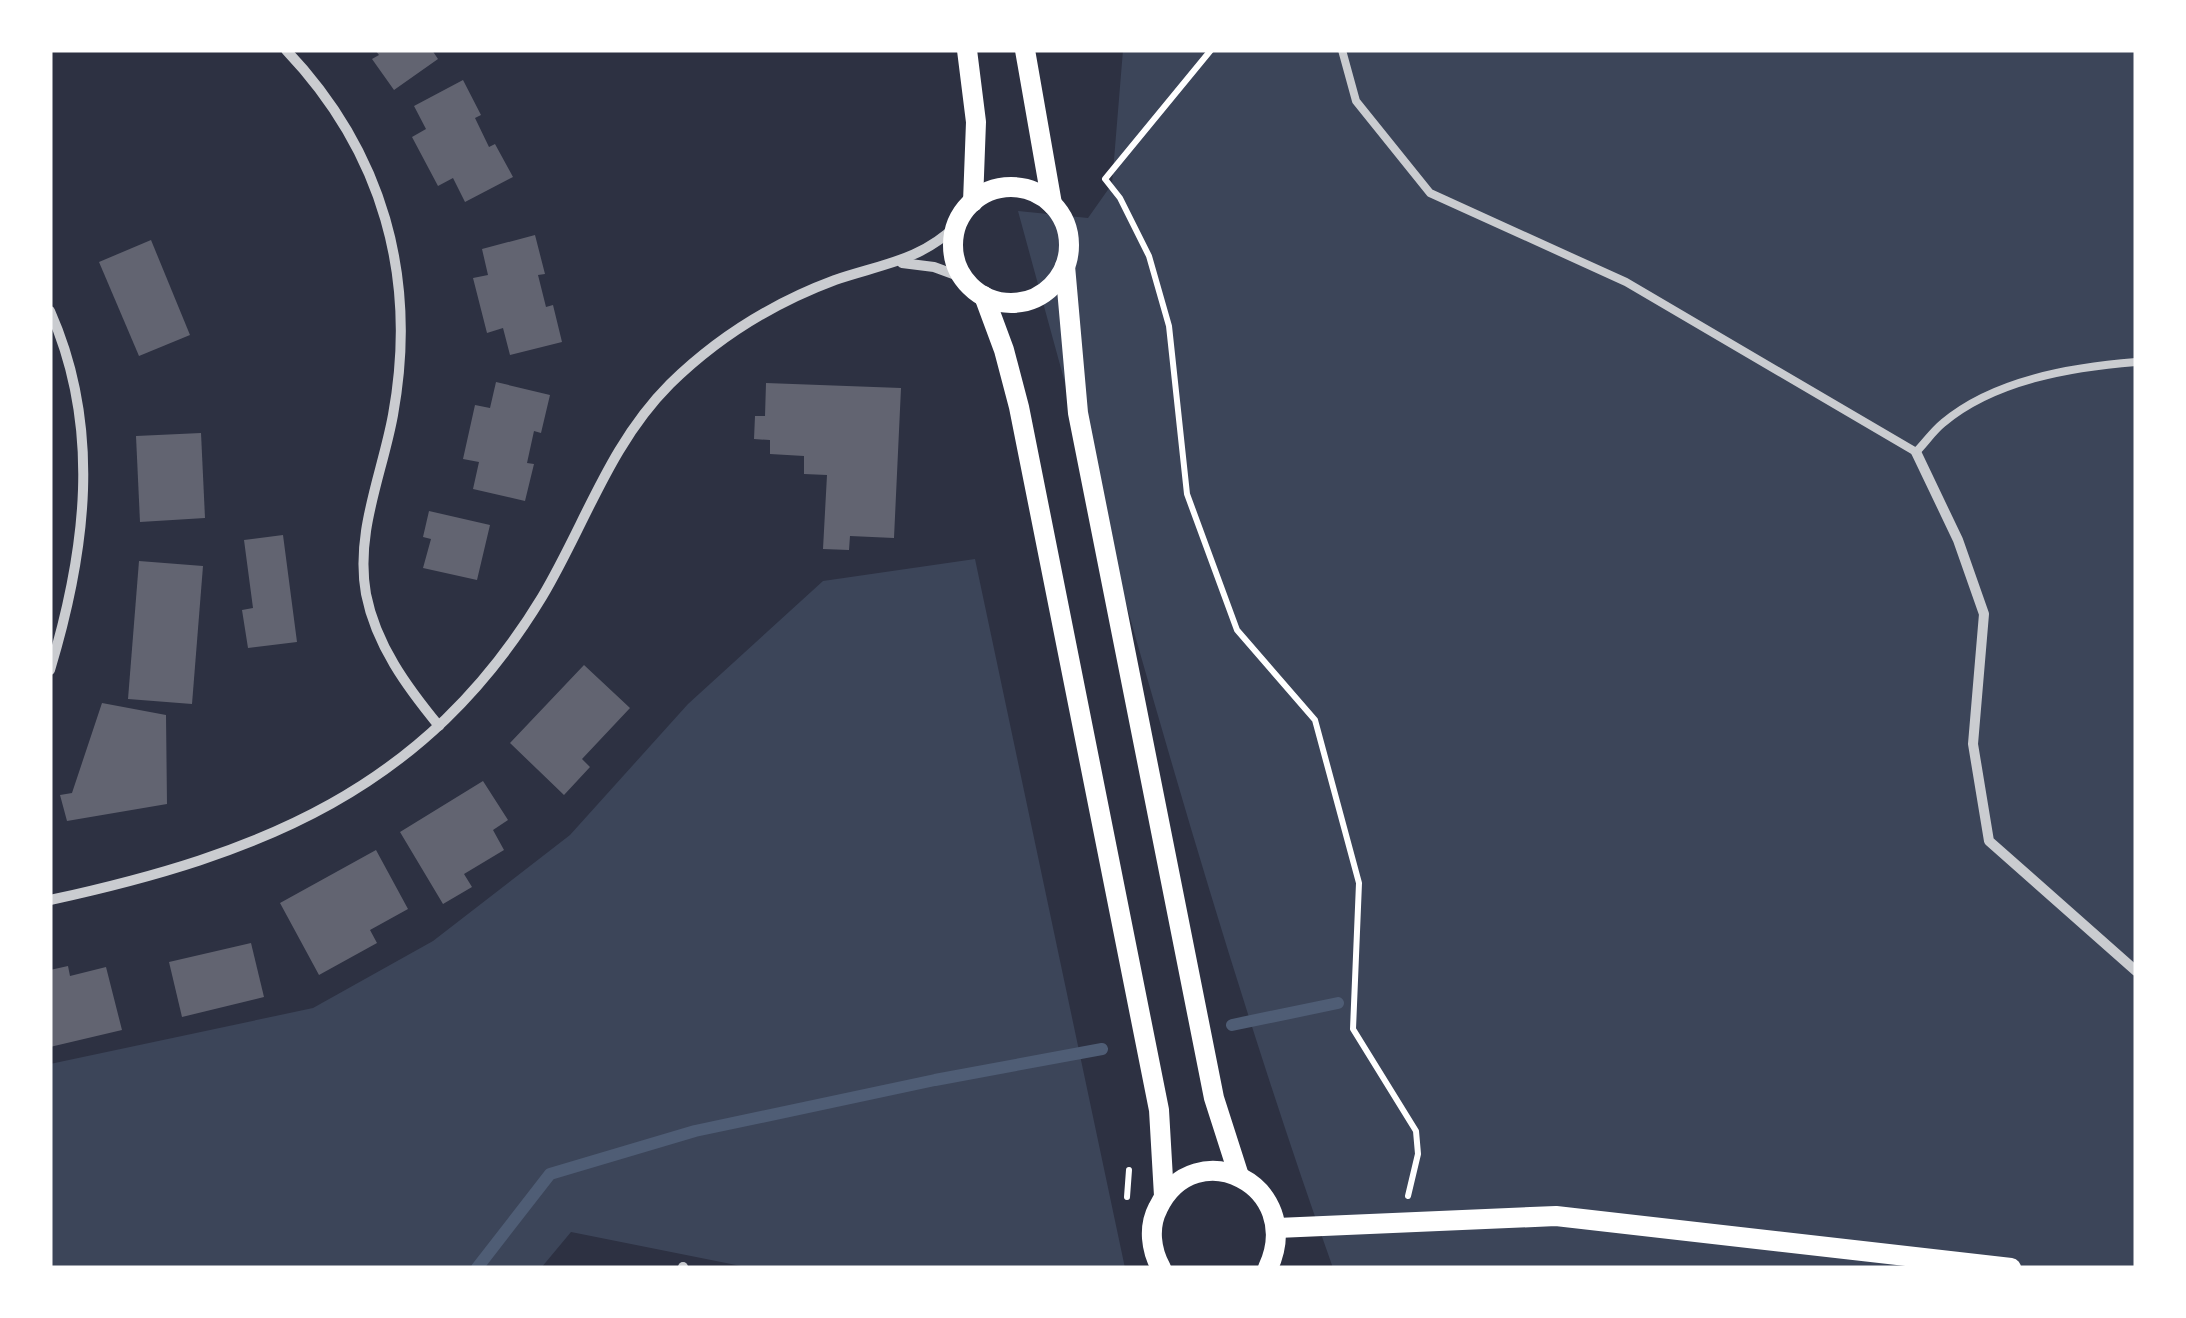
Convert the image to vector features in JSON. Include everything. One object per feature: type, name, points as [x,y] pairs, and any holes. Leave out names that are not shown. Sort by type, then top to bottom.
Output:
[{"type":"main road","points":[[966,50],[976,122],[972,202]]},
{"type":"main road","points":[[1024,50],[1052,204]]},
{"type":"main road","points":[[1065,266],[1050,287],[1026,300],[1009,303],[984,296],[964,278],[954,252],[957,225],[972,202],[989,191],[1018,187],[1052,204],[1063,220],[1068,238],[1065,266],[1078,414],[1214,1098],[1239,1176]]},
{"type":"main road","points":[[984,296],[1019,408],[1092,772],[1159,1110],[1164,1196]]},
{"type":"main road","points":[[1161,1268],[1152,1245],[1152,1228],[1164,1196],[1186,1177],[1219,1171],[1239,1176],[1263,1194],[1273,1211],[1277,1228],[1268,1268]]},
{"type":"main road","points":[[1277,1228],[1556,1216],[2010,1268]]},
{"type":"street","points":[[286,50],[338,115],[366,164],[387,218],[399,277],[401,343],[393,415],[365,532],[364,572],[381,640],[412,694],[439,726]]},
{"type":"street","points":[[50,900],[194,865],[284,829],[350,794],[439,726],[514,642],[544,594],[600,480],[632,430],[668,387],[706,351],[747,322],[835,280],[896,263],[930,248],[957,225]]},
{"type":"street","points":[[896,263],[934,267],[964,278]]},
{"type":"street","points":[[50,312],[71,368],[82,423],[86,482],[69,608],[50,670]]},
{"type":"street","points":[[1916,452],[1958,540],[1984,614],[1972,744],[1989,841],[2136,972]]},
{"type":"lane","points":[[1342,50],[1356,100],[1430,193],[1626,282],[1916,452],[1944,422],[1999,390],[2077,366],[2136,362]]},
{"type":"path","points":[[1211,50],[1105,179],[1120,198],[1149,256],[1169,326],[1186,494],[1237,630],[1315,720],[1360,884],[1353,1029],[1416,1131],[1418,1154],[1401,1222]]},
{"type":"shaded area","points":[[1123,50],[2136,50],[2136,1268],[1333,1268],[1205,875],[1018,211],[1088,218],[1112,184]]},
{"type":"shaded area","points":[[975,559],[1125,1268],[751,1268],[571,1232],[541,1268],[50,1268],[50,1064],[313,1008],[433,941],[570,835],[688,704],[823,581]]},
{"type":"building","points":[[375,50],[432,50],[438,59],[394,90],[372,59],[379,55]]},
{"type":"building","points":[[463,80],[481,115],[475,118],[489,147],[495,144],[513,177],[465,202],[453,178],[438,186],[412,137],[426,129],[414,106]]},
{"type":"building","points":[[535,235],[545,274],[538,275],[546,307],[553,305],[562,342],[510,355],[503,328],[487,333],[473,278],[488,275],[482,249]]},
{"type":"building","points":[[151,240],[190,335],[139,356],[99,262]]},
{"type":"building","points":[[496,382],[550,395],[541,433],[534,431],[527,463],[534,464],[525,501],[473,489],[479,462],[463,459],[475,405],[490,408]]},
{"type":"building","points":[[766,383],[901,388],[894,538],[850,536],[849,550],[823,549],[827,475],[804,474],[804,456],[770,454],[770,440],[754,439],[755,416],[765,416]]},
{"type":"building","points":[[201,433],[205,518],[140,522],[136,436]]},
{"type":"building","points":[[429,511],[490,525],[477,580],[423,568],[431,539],[423,537]]},
{"type":"building","points":[[283,535],[297,642],[248,648],[242,610],[253,608],[244,540]]},
{"type":"building","points":[[139,561],[203,566],[192,704],[128,699]]},
{"type":"building","points":[[584,665],[630,708],[582,759],[590,767],[564,795],[510,743]]},
{"type":"building","points":[[102,703],[166,715],[167,804],[67,821],[60,795],[72,793]]},
{"type":"building","points":[[483,781],[508,820],[493,830],[504,850],[464,874],[472,887],[443,904],[400,832]]},
{"type":"building","points":[[376,850],[408,909],[370,930],[377,943],[319,975],[280,903]]},
{"type":"building","points":[[251,943],[264,997],[182,1017],[169,962]]},
{"type":"building","points":[[68,966],[70,976],[106,967],[122,1030],[50,1047],[50,970]]},
{"type":"waterway","points":[[1232,1025],[1338,1003]]},
{"type":"waterway","points":[[477,1268],[550,1174],[695,1131],[1102,1049]]}]
